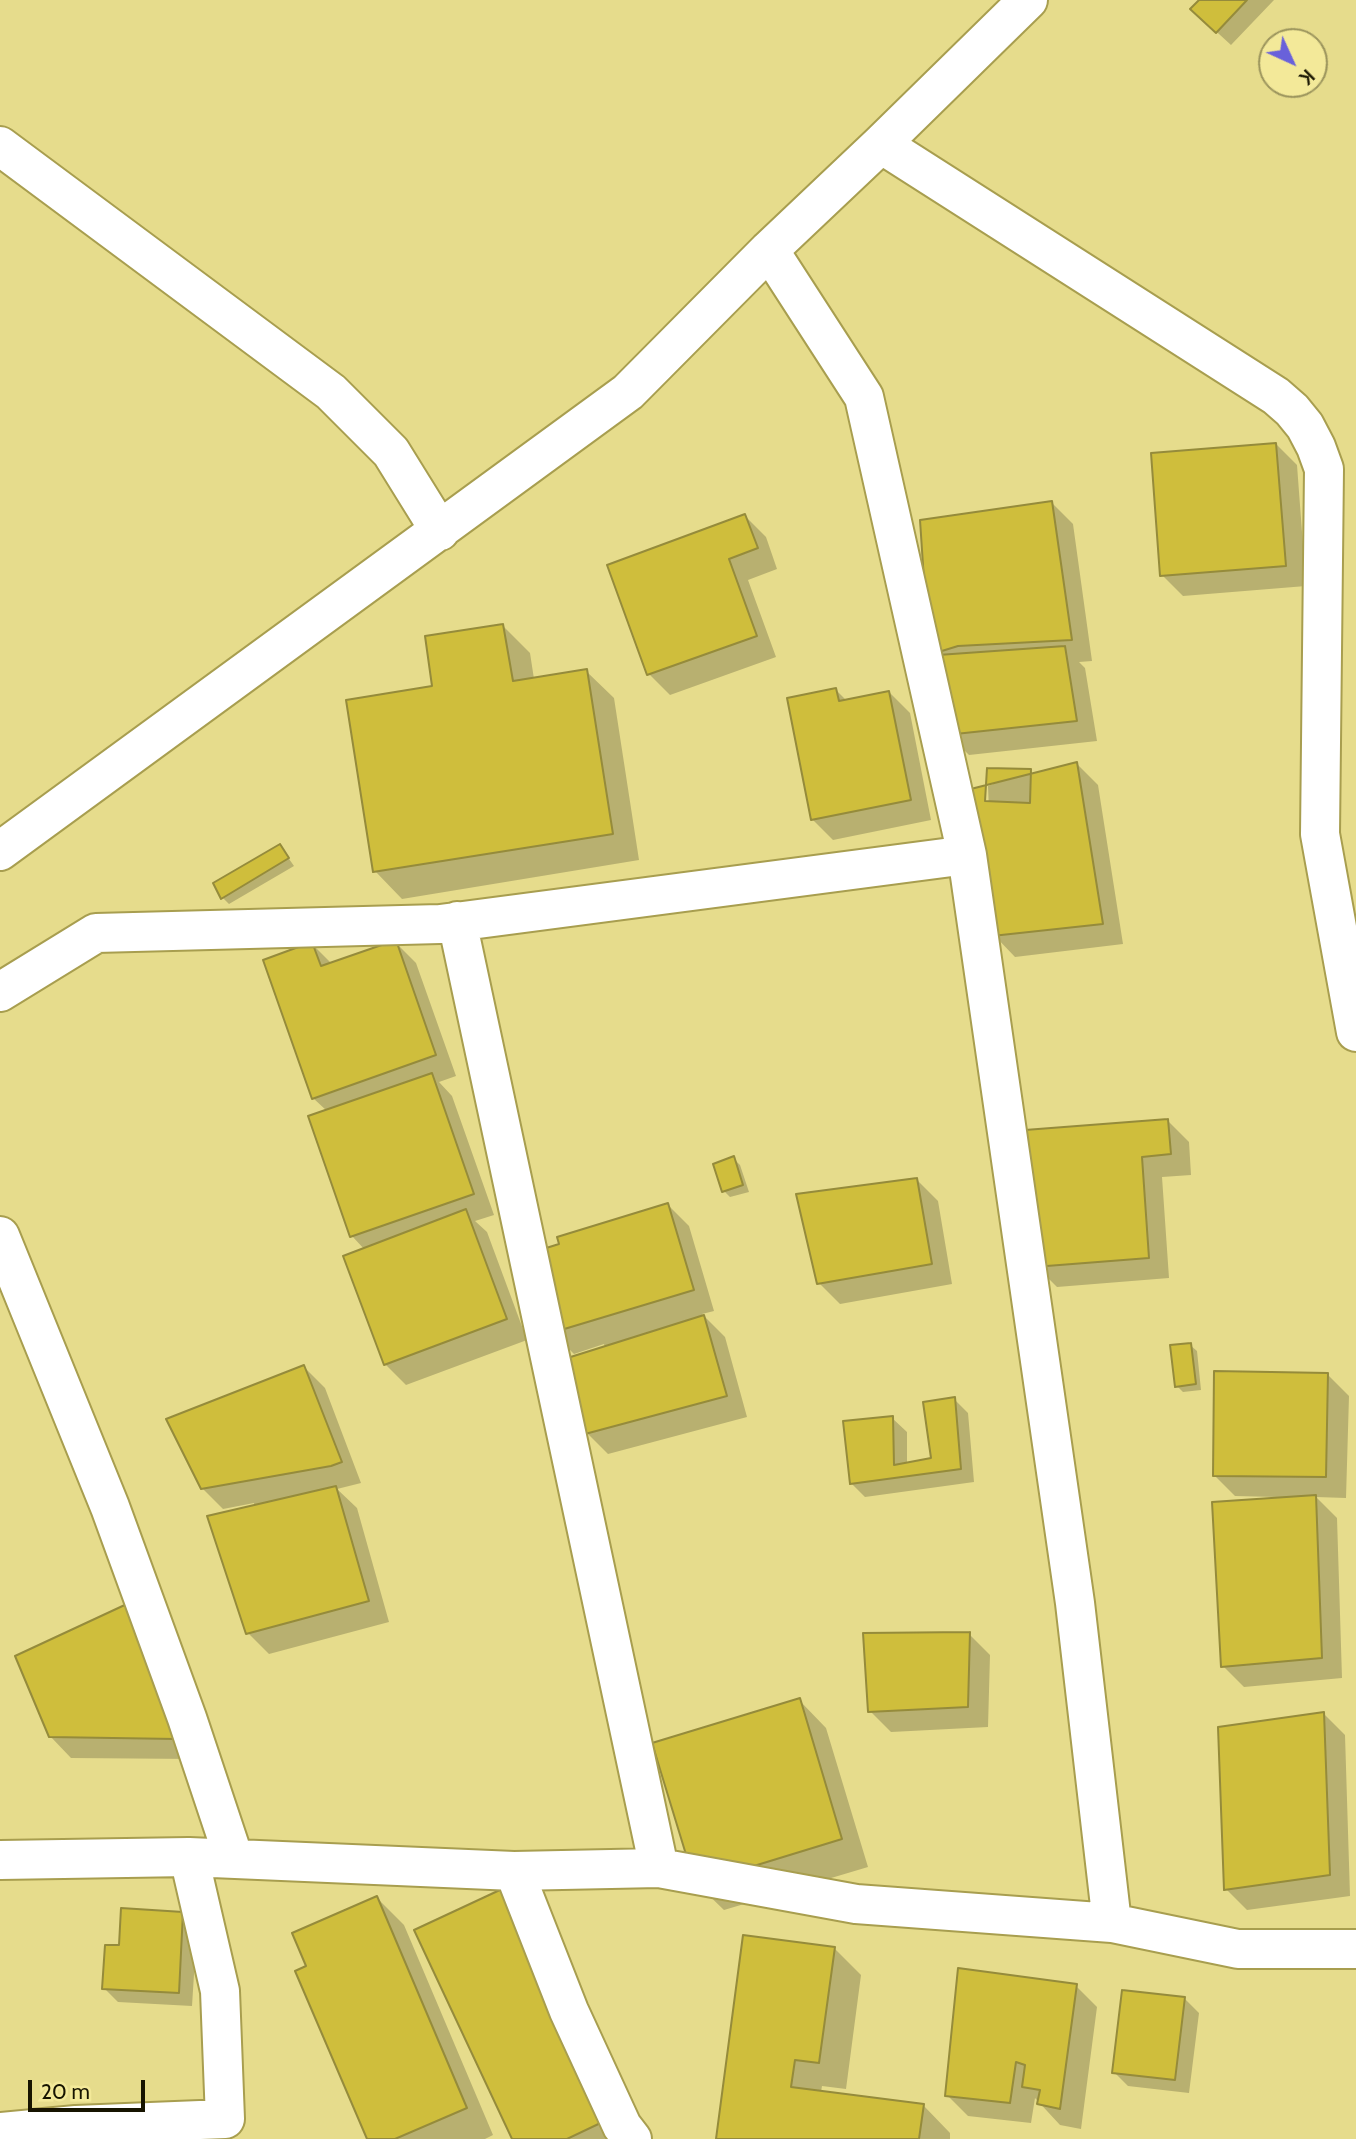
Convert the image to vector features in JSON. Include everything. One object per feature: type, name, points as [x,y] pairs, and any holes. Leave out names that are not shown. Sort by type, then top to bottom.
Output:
[{"type":"street","points":[[0,851],[628,392],[769,250],[1028,0]]},
{"type":"street","points":[[881,144],[1276,396],[1305,426],[1324,469],[1320,834],[1356,1032]]},
{"type":"street","points":[[0,146],[331,392],[391,452],[440,531]]},
{"type":"street","points":[[769,250],[864,397],[967,855],[1074,1603],[1112,1923]]},
{"type":"street","points":[[0,992],[96,933],[440,924],[967,855]]},
{"type":"street","points":[[457,921],[659,1868]]},
{"type":"street","points":[[0,1236],[110,1507],[187,1718],[234,1859]]},
{"type":"street","points":[[0,1860],[189,1857],[514,1871],[659,1868],[856,1903],[1112,1923],[1238,1948],[1356,1949]]},
{"type":"street","points":[[0,2132],[76,2125],[225,2119],[220,1991],[189,1857]]},
{"type":"street","points":[[514,1871],[569,2011],[622,2126],[632,2139]]},
{"type":"building","points":[[1199,0],[1247,0],[1216,33],[1190,9]]},
{"type":"building","points":[[1276,443],[1286,566],[1160,576],[1151,453]]},
{"type":"building","points":[[1052,501],[1072,640],[958,646],[929,655],[920,520]]},
{"type":"building","points":[[745,514],[758,548],[729,559],[757,636],[647,675],[607,565]]},
{"type":"building","points":[[503,624],[513,681],[587,669],[613,834],[373,872],[346,700],[432,686],[425,636]]},
{"type":"building","points":[[1065,646],[1077,721],[946,735],[938,655]]},
{"type":"building","points":[[836,688],[839,701],[889,691],[911,800],[811,820],[787,698]]},
{"type":"building","points":[[1077,762],[1103,924],[992,936],[959,792]]},
{"type":"building","points":[[987,768],[1031,769],[1030,803],[985,801]]},
{"type":"building","points":[[280,844],[289,858],[221,899],[213,883]]},
{"type":"building","points":[[396,940],[436,1055],[312,1099],[263,960],[312,942],[321,966]]},
{"type":"building","points":[[432,1073],[474,1194],[350,1237],[308,1116]]},
{"type":"building","points":[[1168,1119],[1171,1154],[1142,1157],[1149,1258],[1034,1267],[1025,1130]]},
{"type":"building","points":[[734,1156],[743,1185],[722,1192],[713,1164]]},
{"type":"building","points":[[917,1178],[932,1264],[817,1284],[796,1194]]},
{"type":"building","points":[[668,1203],[694,1290],[551,1333],[527,1254],[559,1244],[557,1237]]},
{"type":"building","points":[[466,1209],[507,1319],[384,1365],[343,1256]]},
{"type":"building","points":[[704,1315],[727,1396],[585,1434],[561,1360]]},
{"type":"building","points":[[1191,1343],[1196,1384],[1175,1387],[1170,1345]]},
{"type":"building","points":[[304,1365],[342,1462],[201,1489],[166,1419]]},
{"type":"building","points":[[1214,1371],[1328,1373],[1326,1477],[1213,1476]]},
{"type":"building","points":[[955,1397],[961,1469],[850,1484],[843,1421],[893,1416],[894,1465],[931,1458],[923,1402]]},
{"type":"building","points":[[336,1486],[369,1601],[246,1634],[207,1516]]},
{"type":"building","points":[[1316,1495],[1322,1658],[1221,1667],[1212,1502]]},
{"type":"building","points":[[129,1603],[176,1739],[49,1737],[15,1656]]},
{"type":"building","points":[[970,1632],[968,1707],[868,1712],[863,1633]]},
{"type":"building","points":[[800,1698],[842,1839],[695,1884],[652,1743]]},
{"type":"building","points":[[1324,1712],[1330,1875],[1224,1890],[1218,1727]]},
{"type":"building","points":[[502,1889],[609,2119],[567,2139],[512,2139],[414,1930]]},
{"type":"building","points":[[377,1896],[467,2108],[395,2139],[367,2139],[295,1971],[306,1966],[292,1933]]},
{"type":"building","points":[[121,1908],[183,1912],[179,1993],[102,1989],[105,1945],[119,1945]]},
{"type":"building","points":[[743,1935],[835,1947],[819,2063],[795,2060],[791,2087],[924,2104],[919,2139],[716,2139]]},
{"type":"building","points":[[958,1968],[1077,1984],[1060,2109],[1037,2104],[1040,2090],[1022,2087],[1025,2065],[1016,2062],[1010,2103],[945,2096]]},
{"type":"building","points":[[1122,1990],[1185,1997],[1175,2080],[1112,2073]]}]
